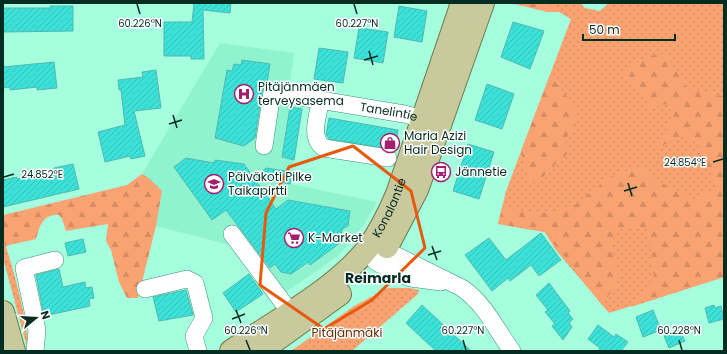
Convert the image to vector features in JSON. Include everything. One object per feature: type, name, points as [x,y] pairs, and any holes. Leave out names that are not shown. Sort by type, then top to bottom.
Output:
[{"type":"main road","name":"Konalantie","points":[[432,121],[462,3]]},
{"type":"main road","name":"Konalantie","points":[[261,351],[338,296],[376,252],[386,218],[432,121],[483,3]]},
{"type":"main road","name":"Konalantie","points":[[231,351],[376,252]]},
{"type":"main road","points":[[3,312],[14,351]]},
{"type":"street","name":"Tanelintie","points":[[264,146],[272,92],[432,121]]},
{"type":"street","points":[[321,100],[315,133],[320,145],[324,148],[388,158]]},
{"type":"street","points":[[232,234],[290,312]]},
{"type":"street","points":[[376,252],[396,273],[411,278],[448,282],[462,288],[477,300],[512,351]]},
{"type":"street","points":[[35,351],[37,330],[24,268],[55,260]]},
{"type":"street","points":[[145,289],[187,279],[195,283],[204,318],[194,336],[198,351]]},
{"type":"highlighted area","points":[[353,146],[411,191],[425,248],[372,300],[324,329],[260,285],[266,213],[289,167]]},
{"type":"shaded area","points":[[220,43],[294,53],[290,83],[306,86],[291,184],[377,202],[365,223],[338,256],[273,301],[234,246],[156,226],[162,191],[142,174]]},
{"type":"green space","points":[[511,3],[580,3],[585,8],[600,11],[609,3],[724,3],[724,277],[609,313],[555,249],[545,232],[498,224],[506,191],[571,19],[559,12],[548,12]]},
{"type":"green space","points":[[511,3],[546,3],[559,12],[548,12]]},
{"type":"green space","points":[[665,54],[687,88],[722,96],[724,94],[724,277],[631,307],[654,277],[648,227],[616,229],[612,247],[620,279],[602,305],[545,232],[498,224],[502,208],[540,213],[571,208],[610,177],[640,166],[654,179],[694,200],[719,186],[701,161],[698,144],[684,136],[652,150],[668,128],[674,116],[667,104],[649,108],[648,97],[629,85],[624,70],[648,56]]},
{"type":"green space","points":[[550,75],[575,107],[576,125],[565,139],[569,152],[535,184],[527,177],[521,151]]},
{"type":"green space","points":[[142,174],[150,179],[162,191],[156,226],[138,298],[127,298],[119,282],[111,250],[106,241],[108,224],[66,231],[59,215],[49,216],[43,221],[36,239],[5,246],[3,237],[3,215],[127,185]]},
{"type":"green space","points":[[3,237],[23,309],[26,324],[28,351],[3,258]]},
{"type":"green space","name":"Pitäjänmäki","points":[[388,288],[410,288],[419,290],[418,294],[352,351],[291,351],[354,306]]},
{"type":"building","points":[[194,3],[231,3],[230,13],[203,10],[204,59],[191,59],[191,56],[164,56],[164,22],[192,22]]},
{"type":"building","points":[[50,6],[73,6],[73,31],[3,32],[3,8],[50,8]]},
{"type":"building","points":[[399,6],[427,11],[422,42],[394,37]]},
{"type":"building","points":[[513,22],[544,31],[530,69],[501,57]]},
{"type":"building","points":[[359,28],[388,32],[383,63],[354,58]]},
{"type":"building","points":[[319,48],[348,52],[343,83],[314,79]]},
{"type":"building","name":"Pitäjänmäen terveysasema","points":[[242,60],[270,64],[267,84],[262,91],[255,138],[244,146],[215,138],[227,70],[232,71],[234,64],[241,65]]},
{"type":"building","points":[[54,62],[57,88],[37,90],[37,87],[10,90],[10,87],[3,88],[3,67]]},
{"type":"building","points":[[156,70],[161,108],[134,111],[145,156],[131,159],[130,156],[105,162],[98,132],[125,125],[121,90],[119,90],[118,80],[143,77],[142,72]]},
{"type":"building","points":[[487,84],[514,94],[502,129],[475,120]]},
{"type":"building","points":[[290,107],[302,109],[294,160],[282,157]]},
{"type":"building","points":[[329,118],[398,130],[395,150],[329,139],[326,134]]},
{"type":"building","points":[[468,144],[494,152],[479,199],[453,191]]},
{"type":"building","points":[[186,158],[214,163],[215,160],[244,164],[276,209],[288,200],[350,211],[348,226],[342,229],[340,243],[310,265],[308,262],[291,274],[281,272],[275,264],[270,268],[226,210],[212,220],[174,167]]},
{"type":"building","points":[[73,164],[79,189],[3,207],[3,180],[17,177],[17,179],[55,171],[54,168]]},
{"type":"building","points":[[266,168],[292,172],[290,184],[255,177]]},
{"type":"building","points":[[541,233],[561,260],[539,276],[531,265],[510,281],[508,278],[492,291],[465,255],[489,238],[506,260]]},
{"type":"building","points":[[83,239],[86,252],[68,256],[65,243]]},
{"type":"building","points":[[59,269],[63,287],[85,282],[86,288],[92,287],[94,298],[89,299],[90,306],[44,316],[36,275]]},
{"type":"building","points":[[249,274],[263,294],[236,312],[223,293]]},
{"type":"building","points":[[549,283],[570,311],[568,313],[573,319],[569,323],[572,327],[563,340],[552,326],[555,324],[545,312],[548,310],[536,295]]},
{"type":"building","points":[[186,290],[193,315],[159,321],[153,297]]},
{"type":"building","points":[[422,305],[471,351],[436,351],[424,340],[406,323]]},
{"type":"building","points":[[714,305],[715,308],[721,306],[724,319],[709,323],[705,308]]},
{"type":"building","points":[[653,310],[661,330],[643,337],[636,317]]},
{"type":"building","points":[[598,325],[614,337],[616,334],[628,342],[621,351],[598,351],[600,348],[588,339]]},
{"type":"building","points":[[679,329],[685,341],[669,348],[664,336]]},
{"type":"place","name":"Pitäjänmäen terveysasema","points":[[244,94]]},
{"type":"place","name":"Maria Azizi Hair Design","points":[[390,143]]},
{"type":"place","name":"Jännetie","points":[[441,172]]},
{"type":"place","name":"Päiväkoti Pilke Taikapirtti","points":[[214,184]]},
{"type":"place","name":"K-Market","points":[[294,238]]},
{"type":"district","name":"Reimarla","points":[[378,278]]}]
